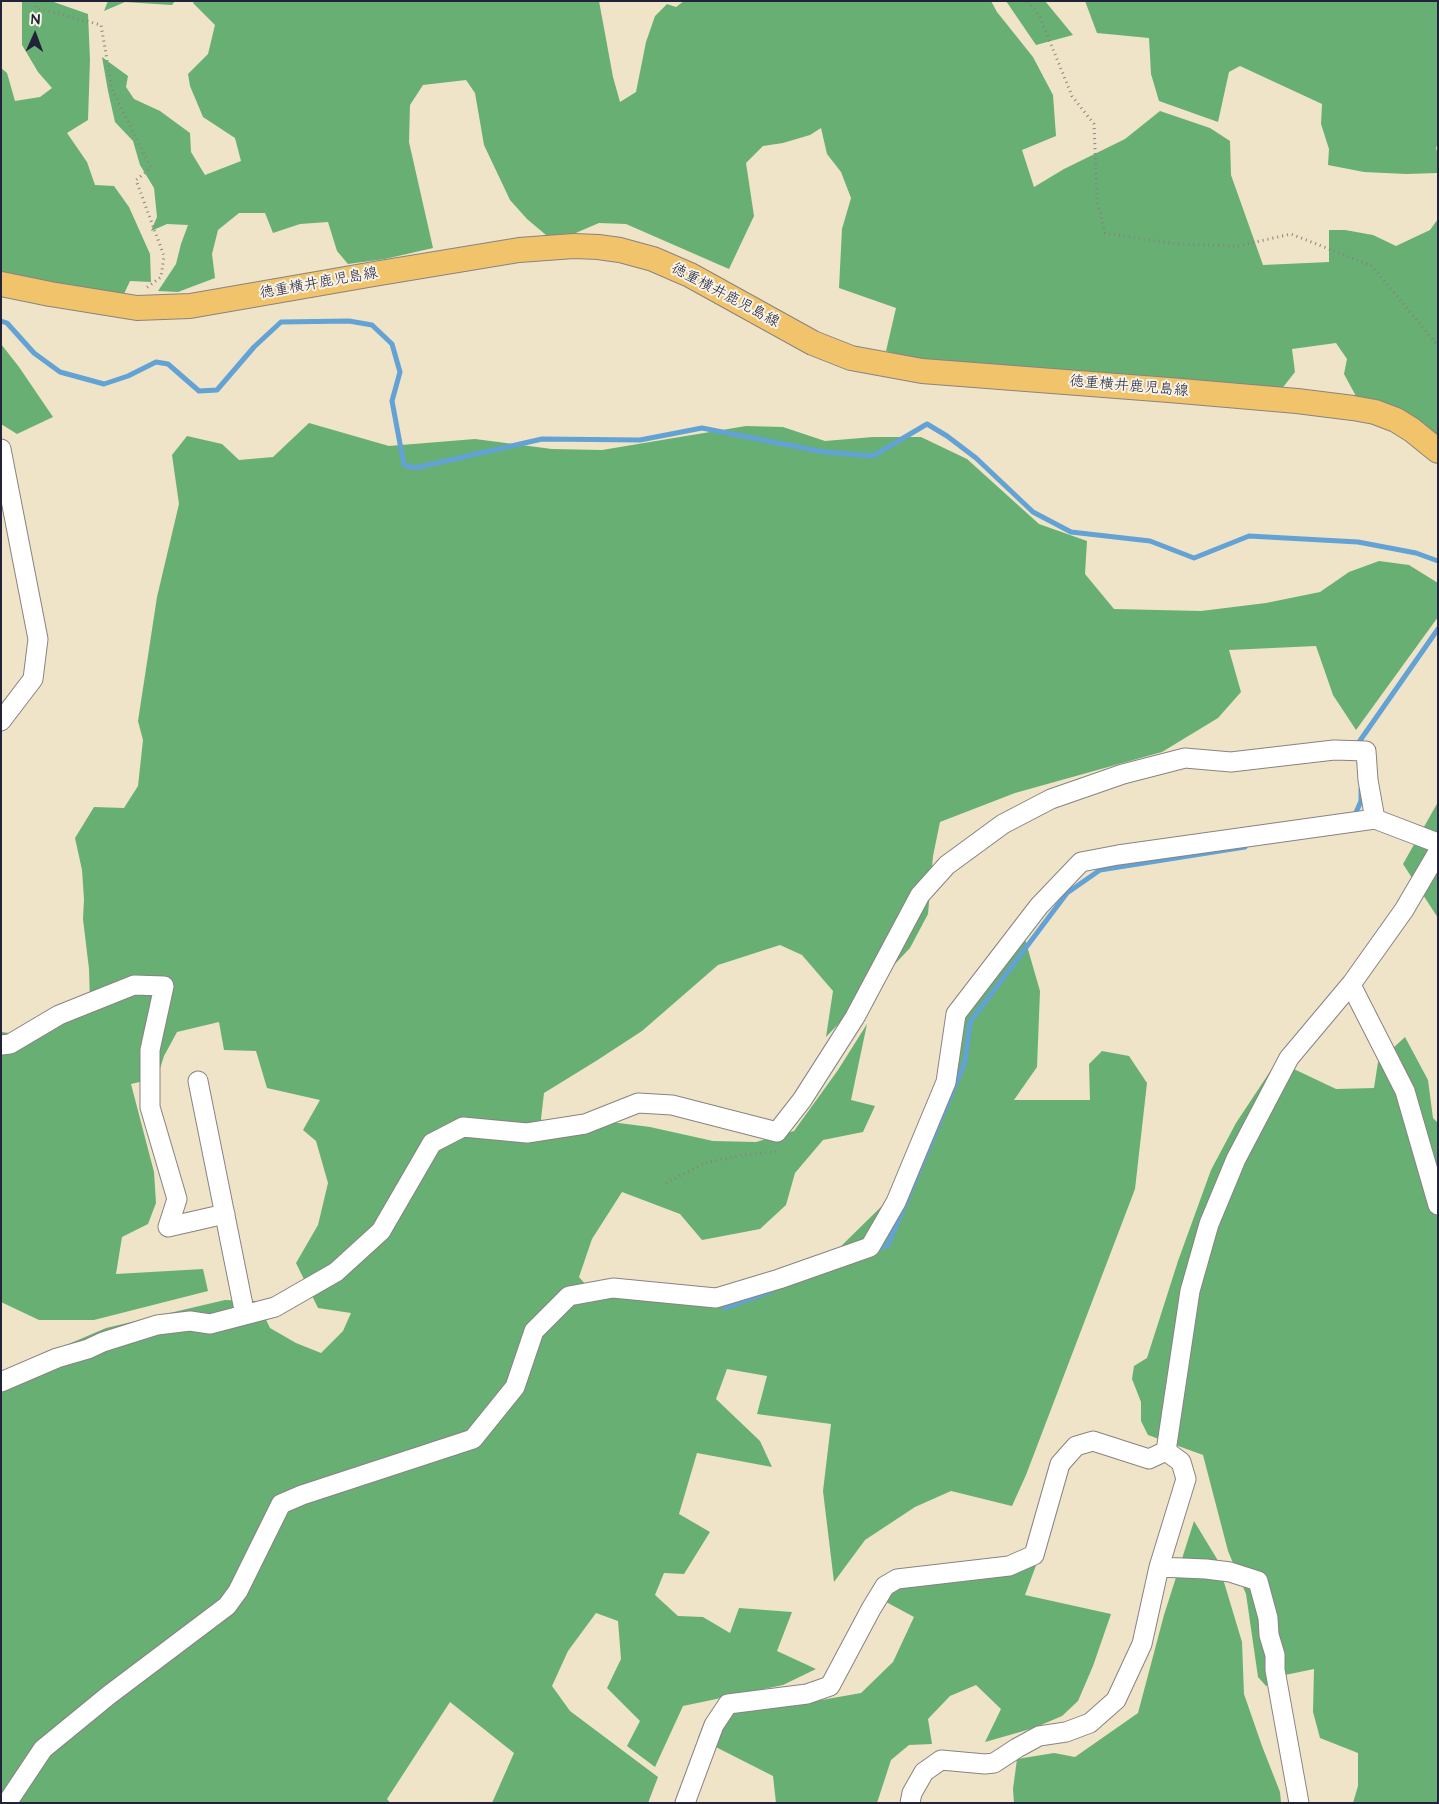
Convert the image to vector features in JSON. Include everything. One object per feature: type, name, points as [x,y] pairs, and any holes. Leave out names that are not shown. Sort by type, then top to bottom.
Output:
[{"type":"main road","name":"徳重横井鹿児島線","points":[[1,284],[119,306],[137,308],[190,306],[519,250],[574,246],[598,247],[620,250],[653,259],[690,275],[813,343],[851,358],[922,371],[1169,390],[1353,408],[1376,412],[1396,420],[1438,451]]},
{"type":"street","points":[[1,450],[38,639],[33,680],[1,721]]},
{"type":"street","points":[[1,1382],[57,1358],[157,1325],[190,1321],[210,1324],[275,1307],[336,1272],[381,1231],[432,1143],[463,1127],[527,1133],[585,1124],[638,1103],[672,1105],[777,1132],[802,1100],[854,1017],[920,895],[948,865],[963,853],[1003,824],[1051,799],[1123,774],[1185,758],[1230,762],[1334,750],[1366,751],[1368,780],[1375,819]]},
{"type":"street","points":[[7,1803],[44,1749],[110,1695],[227,1606],[238,1591],[281,1504],[302,1494],[473,1439],[515,1387],[534,1331],[569,1296],[613,1288],[716,1298],[870,1247],[896,1202],[946,1082],[956,1014],[1040,906],[1082,862],[1118,855],[1375,819],[1438,843]]},
{"type":"street","points":[[1166,1451],[1190,1292],[1209,1224],[1236,1159],[1290,1058],[1351,985],[1404,910],[1438,852]]},
{"type":"street","points":[[1,1045],[10,1044],[59,1015],[134,985],[164,986],[150,1050],[150,1107],[177,1199],[168,1227],[225,1214]]},
{"type":"street","points":[[1351,985],[1404,1091],[1432,1162],[1438,1205]]},
{"type":"street","points":[[198,1081],[245,1315]]},
{"type":"street","points":[[685,1803],[714,1725],[728,1704],[807,1694],[830,1686],[885,1586],[897,1578],[1009,1566],[1034,1555],[1060,1464],[1076,1446],[1093,1442],[1149,1459],[1166,1451]]},
{"type":"street","points":[[910,1803],[912,1792],[924,1772],[941,1760],[985,1764],[994,1763],[1039,1736],[1066,1732],[1090,1723],[1116,1700],[1142,1644],[1160,1567],[1186,1479],[1181,1462],[1166,1451]]},
{"type":"street","points":[[1160,1567],[1230,1572],[1258,1581],[1275,1655],[1298,1803]]},
{"type":"path","points":[[35,1],[36,8],[101,24],[112,89],[151,168],[136,180],[164,256],[161,277],[119,306]]},
{"type":"path","points":[[1028,1],[1039,16],[1072,96],[1094,124],[1097,200],[1105,233],[1176,244],[1238,246],[1291,234],[1372,266],[1438,346]]},
{"type":"path","points":[[666,1183],[705,1163],[742,1155],[775,1152],[780,1146]]},
{"type":"green space","points":[[22,1],[51,1],[88,14],[90,60],[88,120],[67,133],[87,162],[95,185],[114,186],[129,207],[150,254],[151,282],[130,281],[123,296],[1,273],[1,68],[7,73],[15,101],[40,97],[52,88],[38,72],[22,45]]},
{"type":"green space","points":[[108,1],[175,1],[172,5],[125,2],[104,11]]},
{"type":"green space","points":[[194,1],[599,1],[613,77],[620,102],[636,92],[646,42],[655,16],[667,4],[676,7],[684,1],[991,1],[997,12],[1033,57],[1053,95],[1056,136],[1022,150],[1034,187],[1064,169],[1125,139],[1160,111],[1210,128],[1230,141],[1231,175],[1263,265],[1329,262],[1329,230],[1345,230],[1373,235],[1396,246],[1430,230],[1438,219],[1438,436],[1357,398],[1344,374],[1347,359],[1336,343],[1292,349],[1295,372],[1280,391],[921,361],[886,351],[896,308],[839,288],[842,229],[851,198],[841,172],[827,154],[821,128],[810,135],[783,143],[763,146],[746,163],[754,216],[729,269],[626,224],[599,223],[571,235],[552,240],[527,219],[510,200],[484,145],[475,93],[466,80],[423,85],[410,105],[409,142],[433,248],[385,259],[348,264],[337,251],[328,222],[300,224],[273,233],[265,213],[239,213],[218,230],[212,254],[215,278],[178,292],[158,291],[176,264],[188,225],[167,224],[151,231],[157,217],[154,188],[140,165],[133,141],[115,122],[102,57],[128,76],[126,87],[134,99],[160,111],[190,133],[191,152],[205,175],[241,161],[235,138],[203,117],[190,86],[188,74],[208,54],[215,25],[193,3]]},
{"type":"green space","points":[[1006,1],[1045,1],[1073,35],[1036,45]]},
{"type":"green space","points":[[1085,1],[1438,1],[1438,143],[1436,148],[1438,173],[1364,172],[1328,165],[1329,149],[1321,124],[1322,104],[1240,66],[1229,72],[1218,122],[1159,101],[1151,74],[1149,38],[1097,33]]},
{"type":"green space","points":[[1,344],[53,417],[17,434],[1,424]]},
{"type":"green space","points":[[309,423],[389,446],[475,439],[552,449],[602,450],[746,426],[783,427],[825,441],[873,437],[921,437],[967,459],[1039,524],[1087,541],[1085,574],[1114,609],[1201,611],[1266,603],[1320,592],[1349,572],[1379,561],[1409,565],[1438,583],[1438,617],[1356,730],[1333,695],[1316,646],[1229,650],[1241,692],[1218,718],[1162,752],[1015,793],[940,822],[933,856],[928,914],[910,948],[826,1037],[833,991],[802,955],[780,945],[718,965],[642,1031],[544,1093],[541,1119],[554,1138],[611,1122],[650,1127],[713,1141],[756,1142],[794,1131],[838,1070],[867,1024],[851,1100],[875,1106],[863,1132],[823,1140],[795,1173],[786,1205],[760,1229],[702,1240],[680,1214],[622,1192],[592,1239],[579,1277],[594,1294],[637,1294],[776,1285],[832,1255],[887,1201],[930,1112],[947,1047],[981,977],[1025,939],[1040,991],[1037,1067],[1014,1100],[1090,1100],[1089,1064],[1102,1051],[1129,1056],[1147,1083],[1135,1189],[1026,1475],[1012,1506],[951,1491],[915,1507],[865,1540],[834,1582],[823,1491],[831,1424],[757,1414],[767,1376],[727,1369],[716,1399],[760,1441],[772,1467],[697,1453],[679,1514],[710,1532],[684,1574],[664,1573],[655,1595],[678,1616],[703,1617],[730,1633],[739,1608],[792,1612],[777,1651],[816,1669],[783,1685],[683,1706],[655,1767],[627,1746],[640,1721],[607,1688],[621,1659],[618,1621],[596,1613],[568,1651],[552,1686],[570,1711],[658,1777],[648,1803],[492,1803],[514,1753],[450,1702],[387,1799],[390,1803],[1,1803],[1,1373],[106,1328],[225,1300],[257,1301],[270,1328],[296,1343],[321,1353],[343,1331],[351,1313],[318,1308],[296,1263],[318,1225],[328,1183],[316,1141],[303,1130],[320,1100],[267,1088],[256,1051],[224,1050],[219,1022],[177,1032],[164,1056],[157,1078],[131,1084],[154,1172],[156,1203],[148,1224],[122,1237],[116,1274],[203,1269],[208,1291],[94,1320],[39,1320],[1,1302],[1,1032],[41,1037],[90,1002],[89,969],[83,919],[82,870],[75,838],[94,807],[124,808],[138,786],[143,740],[138,721],[157,597],[179,504],[172,455],[187,436],[222,444],[239,460],[273,457]]},
{"type":"green space","points":[[1438,802],[1438,918],[1403,864]]},
{"type":"green space","points":[[1405,1037],[1428,1080],[1433,1118],[1438,1123],[1438,1803],[1353,1803],[1358,1786],[1358,1753],[1320,1738],[1313,1712],[1314,1669],[1285,1675],[1266,1686],[1258,1677],[1246,1594],[1228,1551],[1203,1455],[1148,1435],[1141,1421],[1141,1402],[1132,1379],[1134,1366],[1147,1358],[1178,1261],[1211,1170],[1236,1123],[1277,1061],[1336,1089],[1374,1088],[1378,1062]]},
{"type":"green space","points":[[1194,1521],[1217,1559],[1242,1642],[1244,1694],[1280,1792],[1281,1803],[1014,1803],[1013,1789],[1017,1759],[1054,1753],[1075,1757],[1138,1713],[1164,1615]]},
{"type":"green space","points":[[1047,1536],[1025,1595],[1111,1614],[1093,1666],[1078,1701],[1062,1716],[1034,1728],[985,1742],[1001,1709],[976,1685],[950,1696],[928,1719],[932,1744],[909,1745],[891,1760],[877,1803],[776,1803],[773,1776],[698,1738],[705,1720],[727,1708],[753,1702],[816,1701],[861,1693],[893,1662],[914,1617],[875,1596],[885,1576],[1015,1559]]},
{"type":"waterway","points":[[1,321],[7,323],[34,353],[60,372],[104,384],[128,376],[156,362],[168,364],[199,391],[217,390],[254,347],[281,322],[349,321],[372,325],[392,344],[400,372],[392,401],[404,465],[415,468],[542,439],[640,440],[702,428],[824,452],[873,456],[927,424],[947,436],[976,458],[1033,512],[1071,532],[1150,541],[1194,558],[1249,536],[1358,542],[1416,553],[1438,561]]},
{"type":"waterway","points":[[1359,746],[1359,742],[1438,629]]},
{"type":"waterway","points":[[1354,817],[1361,801],[1361,789]]},
{"type":"waterway","points":[[875,1250],[888,1245],[965,1062],[970,1022],[1067,893],[1100,870],[1245,847]]},
{"type":"waterway","points":[[725,1308],[772,1291]]}]
